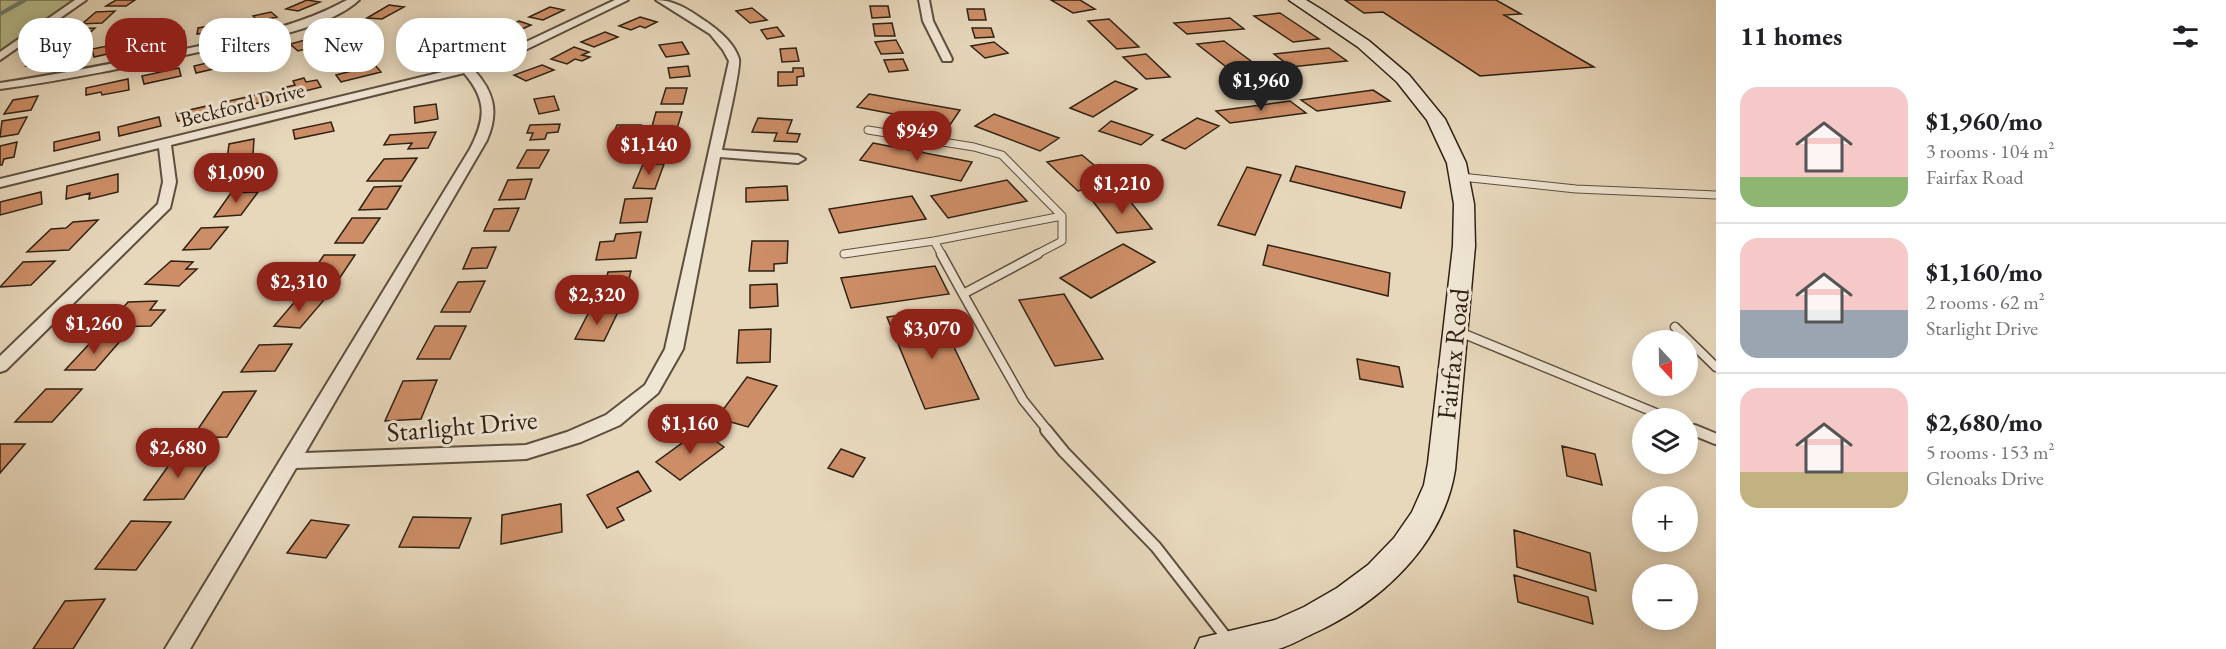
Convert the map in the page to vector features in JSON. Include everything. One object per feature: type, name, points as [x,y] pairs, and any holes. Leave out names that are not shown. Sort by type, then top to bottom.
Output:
[{"type":"street","points":[[0,57],[81,0]]},
{"type":"street","points":[[0,86],[73,74],[280,32],[317,19],[354,0]]},
{"type":"street","name":"Beckford Drive","points":[[527,45],[623,0]]},
{"type":"street","name":"Starlight Drive","points":[[290,461],[526,452],[574,437],[613,420],[652,389],[674,349],[734,60],[729,46],[716,32],[661,0]]},
{"type":"street","points":[[924,0],[928,21],[947,59]]},
{"type":"street","name":"Fairfax Road","points":[[1223,648],[1290,630],[1348,599],[1391,562],[1421,527],[1438,485],[1457,331],[1465,200],[1461,177],[1449,143],[1412,87],[1373,51],[1296,0]]},
{"type":"street","name":"Beckford Drive","points":[[0,183],[455,72]]},
{"type":"street","points":[[177,649],[489,125],[489,109],[484,91],[469,72]]},
{"type":"street","points":[[0,366],[165,205],[170,192],[170,171],[164,143]]},
{"type":"street","points":[[715,153],[798,159]]},
{"type":"lane","points":[[868,130],[974,147],[1002,155],[1062,216],[1062,241],[963,294]]},
{"type":"lane","points":[[1461,177],[1576,189],[1716,195]]},
{"type":"lane","points":[[844,254],[933,241],[1062,216]]},
{"type":"lane","points":[[933,241],[1023,399],[1064,453],[1156,547],[1223,648]]},
{"type":"lane","points":[[1675,327],[1716,367]]},
{"type":"lane","points":[[1457,331],[1644,408]]},
{"type":"lane","points":[[1698,431],[1716,438]]},
{"type":"green space","points":[[0,0],[73,0],[47,18],[18,18],[18,38],[0,51]]},
{"type":"building","points":[[116,0],[135,0],[126,6],[106,6]]},
{"type":"building","points":[[307,0],[320,2],[298,11],[286,9]]},
{"type":"building","points":[[1051,0],[1080,0],[1095,9],[1073,13]]},
{"type":"building","points":[[1345,0],[1496,0],[1521,14],[1504,15],[1594,67],[1480,76],[1383,12],[1364,13]]},
{"type":"building","points":[[389,5],[404,7],[384,18],[367,18]]},
{"type":"building","points":[[870,6],[888,6],[890,17],[872,18]]},
{"type":"building","points":[[550,7],[564,10],[543,20],[529,17]]},
{"type":"building","points":[[752,8],[767,20],[750,23],[736,11]]},
{"type":"building","points":[[967,9],[984,9],[986,20],[969,20]]},
{"type":"building","points":[[115,11],[102,23],[93,23],[93,18],[89,18],[96,12]]},
{"type":"building","points":[[271,12],[277,17],[255,18],[253,16]]},
{"type":"building","points":[[1280,13],[1319,39],[1293,42],[1254,16]]},
{"type":"building","points":[[640,17],[657,22],[645,28],[640,26],[631,30],[619,26]]},
{"type":"building","points":[[1230,18],[1244,29],[1187,34],[1174,23]]},
{"type":"building","points":[[1109,19],[1139,47],[1117,49],[1088,21]]},
{"type":"building","points":[[892,23],[895,36],[875,36],[873,24]]},
{"type":"building","points":[[777,27],[784,36],[767,39],[761,30]]},
{"type":"building","points":[[972,28],[991,28],[994,37],[975,38]]},
{"type":"building","points":[[605,32],[618,37],[594,47],[581,42]]},
{"type":"building","points":[[896,40],[903,53],[881,54],[875,42]]},
{"type":"building","points":[[303,41],[303,50],[298,51],[291,44]]},
{"type":"building","points":[[1224,41],[1263,70],[1234,73],[1197,44]]},
{"type":"building","points":[[682,42],[689,54],[666,57],[659,45]]},
{"type":"building","points":[[994,42],[1008,53],[985,58],[971,46]]},
{"type":"building","points":[[105,46],[105,55],[94,57],[93,49]]},
{"type":"building","points":[[574,47],[589,52],[582,55],[590,57],[582,61],[575,59],[567,64],[551,59]]},
{"type":"building","points":[[796,48],[799,61],[782,62],[780,49]]},
{"type":"building","points":[[1329,48],[1347,61],[1291,67],[1274,54]]},
{"type":"building","points":[[1146,54],[1170,77],[1146,79],[1123,57]]},
{"type":"building","points":[[903,59],[908,70],[889,72],[884,60]]},
{"type":"building","points":[[199,65],[200,72],[196,73],[194,66]]},
{"type":"building","points":[[542,65],[554,70],[526,81],[514,75]]},
{"type":"building","points":[[688,66],[690,76],[670,78],[668,68]]},
{"type":"building","points":[[793,68],[803,68],[804,76],[797,77],[797,85],[778,86],[778,72],[793,72]]},
{"type":"building","points":[[160,72],[180,72],[181,76],[144,84],[142,76]]},
{"type":"building","points":[[348,72],[381,72],[341,82],[336,75]]},
{"type":"building","points":[[304,78],[306,82],[317,80],[321,87],[285,96],[282,88],[295,85],[293,81]]},
{"type":"building","points":[[128,79],[129,90],[102,95],[101,92],[86,95],[86,88]]},
{"type":"building","points":[[1115,81],[1137,89],[1093,117],[1070,108]]},
{"type":"building","points":[[666,88],[687,88],[683,104],[661,104]]},
{"type":"building","points":[[1373,90],[1390,101],[1317,111],[1301,100]]},
{"type":"building","points":[[268,92],[271,100],[232,109],[229,101]]},
{"type":"building","points":[[869,94],[960,110],[950,125],[857,107]]},
{"type":"building","points":[[38,96],[31,110],[4,114],[13,100]]},
{"type":"building","points":[[554,96],[559,110],[539,114],[534,99]]},
{"type":"building","points":[[1290,101],[1306,113],[1230,123],[1216,111]]},
{"type":"building","points":[[436,104],[438,119],[415,123],[414,107]]},
{"type":"building","points":[[211,105],[213,113],[178,121],[176,113]]},
{"type":"building","points":[[656,112],[682,112],[677,129],[651,130]]},
{"type":"building","points":[[994,114],[1059,138],[1040,151],[975,126]]},
{"type":"building","points":[[27,117],[18,134],[0,137],[2,121]]},
{"type":"building","points":[[159,117],[161,126],[119,136],[118,127]]},
{"type":"building","points":[[758,118],[792,120],[787,133],[800,134],[797,142],[774,141],[777,133],[752,132]]},
{"type":"building","points":[[1197,118],[1219,126],[1185,149],[1162,140]]},
{"type":"building","points":[[1111,121],[1153,135],[1141,145],[1099,131]]},
{"type":"building","points":[[331,122],[334,131],[295,139],[293,130]]},
{"type":"building","points":[[560,124],[558,132],[547,133],[545,139],[530,140],[533,133],[527,133],[530,125]]},
{"type":"building","points":[[617,125],[641,125],[638,132],[614,132]]},
{"type":"building","points":[[99,132],[100,140],[54,151],[54,142]]},
{"type":"building","points":[[436,132],[428,148],[408,149],[412,143],[384,145],[390,135]]},
{"type":"building","points":[[651,136],[674,136],[668,156],[644,156]]},
{"type":"building","points":[[254,139],[253,155],[227,160],[229,144]]},
{"type":"building","points":[[17,142],[14,157],[4,159],[0,165],[0,146]]},
{"type":"building","points":[[873,143],[972,162],[961,181],[860,160]]},
{"type":"building","points":[[527,150],[549,150],[539,168],[517,168]]},
{"type":"building","points":[[1082,155],[1114,182],[1078,191],[1047,162]]},
{"type":"building","points":[[417,158],[402,181],[367,181],[384,159]]},
{"type":"building","points":[[643,164],[664,164],[655,189],[633,188]]},
{"type":"building","points":[[253,166],[250,182],[222,187],[226,170]]},
{"type":"building","points":[[1296,166],[1405,192],[1401,208],[1290,181]]},
{"type":"building","points":[[1247,167],[1281,175],[1255,235],[1218,225]]},
{"type":"building","points":[[118,174],[118,192],[89,199],[90,193],[66,199],[67,186]]},
{"type":"building","points":[[532,179],[525,199],[499,200],[508,180]]},
{"type":"building","points":[[1007,180],[1027,201],[948,218],[931,196]]},
{"type":"building","points":[[401,186],[387,209],[359,210],[374,187]]},
{"type":"building","points":[[787,186],[788,200],[746,202],[746,188]]},
{"type":"building","points":[[41,192],[42,204],[0,215],[0,202]]},
{"type":"building","points":[[258,192],[241,215],[214,217],[231,193]]},
{"type":"building","points":[[912,196],[926,219],[839,233],[829,209]]},
{"type":"building","points":[[1126,196],[1152,229],[1117,233],[1092,200]]},
{"type":"building","points":[[652,198],[647,222],[620,223],[625,199]]},
{"type":"building","points":[[519,208],[509,231],[484,231],[494,209]]},
{"type":"building","points":[[352,218],[380,218],[363,243],[335,243]]},
{"type":"building","points":[[98,220],[69,250],[27,252],[51,229],[66,228],[73,222]]},
{"type":"building","points":[[228,227],[210,249],[183,250],[201,228]]},
{"type":"building","points":[[641,232],[636,258],[596,260],[600,242],[614,241],[616,234]]},
{"type":"building","points":[[752,241],[788,241],[787,263],[774,264],[774,271],[749,271]]},
{"type":"building","points":[[1123,244],[1155,262],[1091,298],[1060,278]]},
{"type":"building","points":[[1268,245],[1390,273],[1388,296],[1263,265]]},
{"type":"building","points":[[496,247],[487,268],[463,269],[472,248]]},
{"type":"building","points":[[324,255],[355,255],[337,282],[305,283]]},
{"type":"building","points":[[55,261],[31,285],[0,287],[23,262]]},
{"type":"building","points":[[171,261],[193,262],[186,269],[197,269],[179,286],[145,284]]},
{"type":"building","points":[[935,266],[949,294],[851,308],[841,278]]},
{"type":"building","points":[[631,271],[625,294],[602,295],[608,272]]},
{"type":"building","points":[[485,281],[470,312],[441,312],[458,282]]},
{"type":"building","points":[[777,284],[778,306],[750,308],[750,285]]},
{"type":"building","points":[[1064,294],[1103,359],[1055,366],[1019,300]]},
{"type":"building","points":[[298,298],[324,300],[300,328],[274,326]]},
{"type":"building","points":[[157,301],[150,310],[165,310],[151,326],[106,327],[128,302]]},
{"type":"building","points":[[590,310],[618,312],[604,341],[575,339]]},
{"type":"building","points":[[936,310],[979,399],[925,409],[887,317]]},
{"type":"building","points":[[435,326],[466,326],[450,359],[417,359]]},
{"type":"building","points":[[771,329],[770,362],[737,363],[739,330]]},
{"type":"building","points":[[122,339],[95,370],[65,370],[93,340]]},
{"type":"building","points":[[292,344],[275,371],[241,372],[259,345]]},
{"type":"building","points":[[1357,359],[1399,367],[1403,387],[1360,379]]},
{"type":"building","points":[[747,377],[777,386],[748,427],[717,418]]},
{"type":"building","points":[[437,380],[421,419],[385,421],[403,381]]},
{"type":"building","points":[[46,389],[82,389],[52,422],[15,422]]},
{"type":"building","points":[[256,391],[227,437],[192,438],[223,392]]},
{"type":"building","points":[[700,430],[724,447],[680,480],[656,462]]},
{"type":"building","points":[[0,444],[25,444],[0,473]]},
{"type":"building","points":[[1562,446],[1595,454],[1602,485],[1567,476]]},
{"type":"building","points":[[841,449],[865,458],[853,477],[828,468]]},
{"type":"building","points":[[212,457],[184,499],[144,500],[174,458]]},
{"type":"building","points":[[638,471],[651,491],[617,508],[624,520],[607,528],[587,495]]},
{"type":"building","points":[[561,504],[562,532],[501,544],[502,515]]},
{"type":"building","points":[[413,517],[471,518],[459,548],[399,547]]},
{"type":"building","points":[[311,520],[349,525],[326,558],[287,553]]},
{"type":"building","points":[[131,521],[171,522],[136,570],[95,569]]},
{"type":"building","points":[[1514,530],[1590,553],[1596,591],[1517,567]]},
{"type":"building","points":[[1514,575],[1588,597],[1593,624],[1518,602]]},
{"type":"building","points":[[105,599],[73,649],[33,649],[65,601]]},
{"type":"waterway","points":[[0,14],[25,0]]}]
